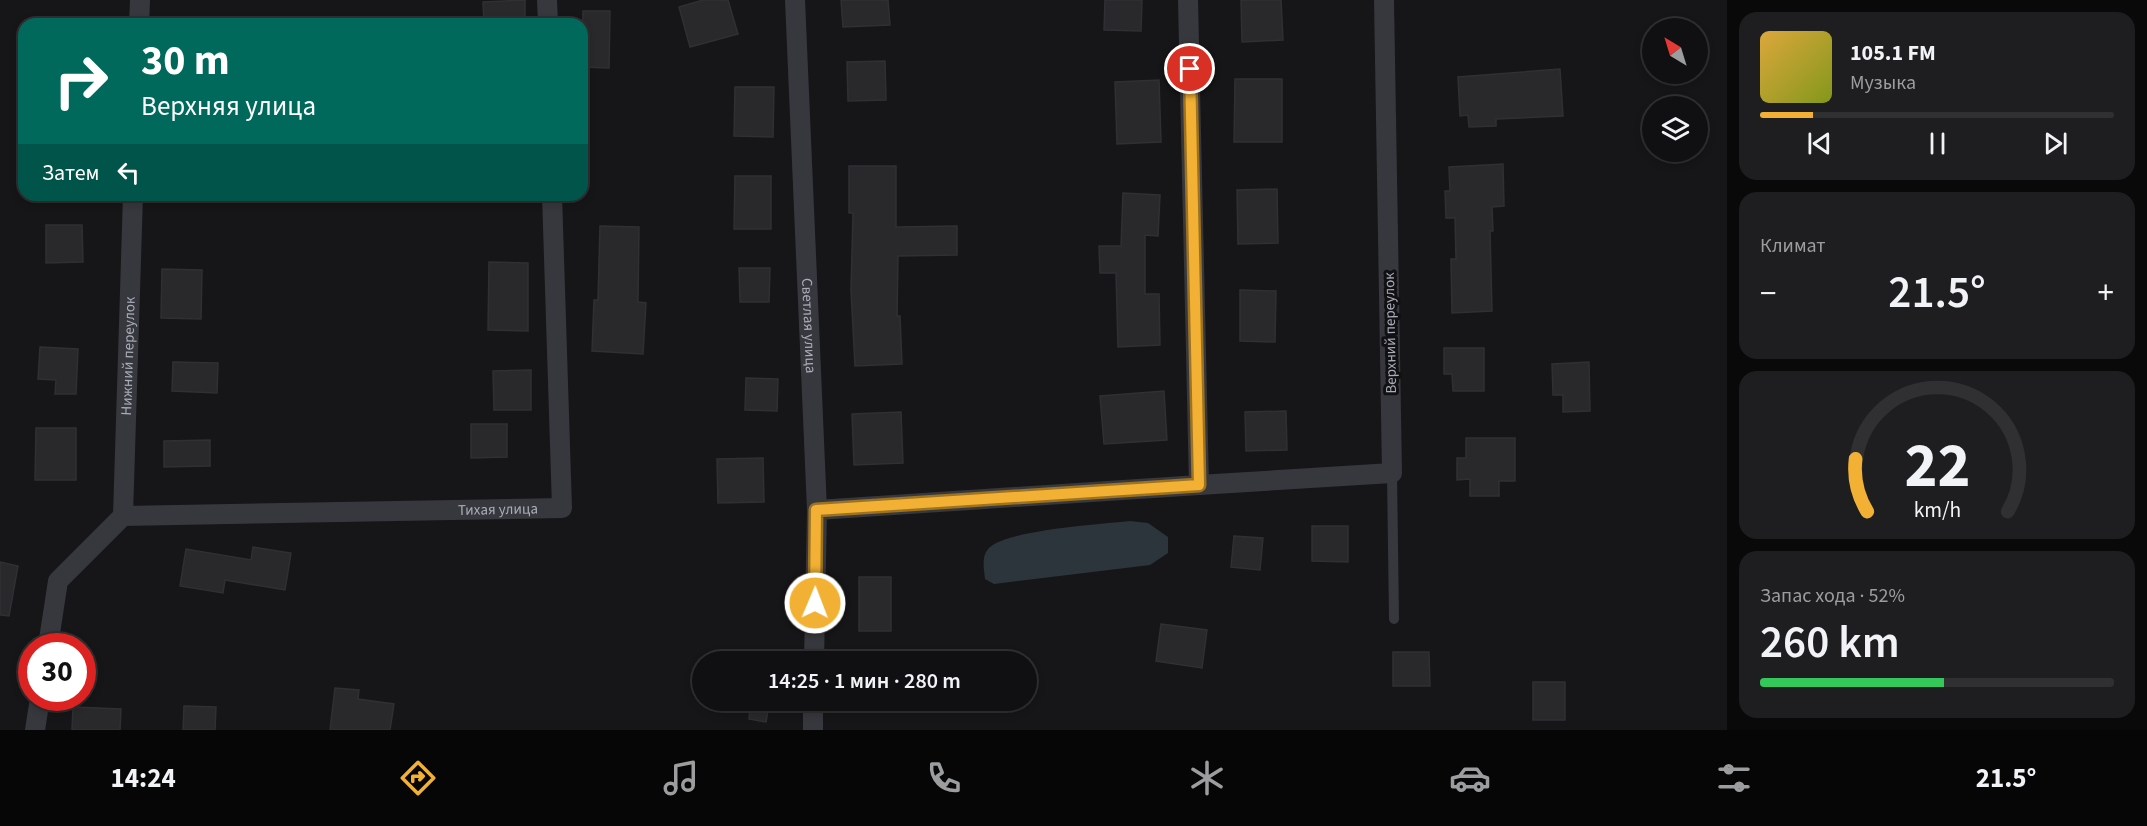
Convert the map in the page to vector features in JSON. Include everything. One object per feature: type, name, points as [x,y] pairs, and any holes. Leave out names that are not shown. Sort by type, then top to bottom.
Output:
[{"type":"street","points":[[139,18],[140,0]]},
{"type":"street","points":[[547,0],[548,18]]},
{"type":"street","name":"Светлая улица","points":[[795,0],[816,510],[814,651]]},
{"type":"street","points":[[1188,0],[1199,485]]},
{"type":"street","name":"Верхний переулок","points":[[1384,0],[1392,473]]},
{"type":"street","name":"Нижний переулок","points":[[123,516],[133,201]]},
{"type":"street","name":"Тихая улица","points":[[123,516],[562,508],[552,201]]},
{"type":"street","points":[[816,510],[1392,473]]},
{"type":"street","points":[[50,633],[58,581],[123,516]]},
{"type":"street","points":[[35,730],[38,711]]},
{"type":"street","points":[[813,711],[813,730]]},
{"type":"lane","points":[[1392,473],[1394,619]]},
{"type":"shaded area","points":[[1130,521],[1148,523],[1168,537],[1168,553],[1150,565],[994,584],[985,579],[986,551],[999,542],[1034,532]]},
{"type":"building","points":[[525,0],[525,18],[484,18],[483,2]]},
{"type":"building","points":[[703,0],[728,0],[738,34],[690,47],[679,7]]},
{"type":"building","points":[[841,0],[888,0],[890,25],[843,27]]},
{"type":"building","points":[[1105,0],[1142,0],[1141,31],[1104,30]]},
{"type":"building","points":[[1241,0],[1281,0],[1283,40],[1242,42]]},
{"type":"building","points":[[583,11],[610,11],[609,68],[588,67],[588,18],[583,18]]},
{"type":"building","points":[[885,61],[886,100],[848,101],[847,62]]},
{"type":"building","points":[[1560,69],[1563,116],[1496,119],[1496,126],[1469,127],[1468,115],[1460,116],[1458,77]]},
{"type":"building","points":[[1235,79],[1282,79],[1282,142],[1234,142]]},
{"type":"building","points":[[1159,80],[1161,142],[1117,144],[1115,82]]},
{"type":"building","points":[[735,87],[774,87],[773,137],[734,136]]},
{"type":"building","points":[[1503,164],[1504,206],[1492,207],[1493,231],[1490,231],[1492,311],[1452,313],[1451,259],[1456,259],[1455,218],[1446,218],[1445,191],[1450,191],[1449,167]]},
{"type":"building","points":[[849,166],[896,166],[896,227],[957,226],[957,255],[898,256],[897,316],[900,316],[902,364],[855,366],[851,290],[853,213],[849,213]]},
{"type":"building","points":[[735,176],[771,176],[771,229],[734,229]]},
{"type":"building","points":[[1277,189],[1278,243],[1238,244],[1237,190]]},
{"type":"building","points":[[1123,193],[1160,195],[1158,236],[1145,235],[1145,294],[1159,294],[1160,345],[1118,347],[1116,273],[1100,273],[1099,246],[1121,246]]},
{"type":"building","points":[[46,225],[82,225],[83,262],[46,263]]},
{"type":"building","points":[[600,226],[639,227],[638,302],[646,303],[643,354],[592,351],[594,300],[598,300]]},
{"type":"building","points":[[489,262],[528,263],[528,331],[488,330]]},
{"type":"building","points":[[739,268],[770,268],[769,302],[740,302]]},
{"type":"building","points":[[162,269],[202,270],[201,319],[161,318]]},
{"type":"building","points":[[1240,290],[1276,291],[1275,342],[1240,341]]},
{"type":"building","points":[[40,347],[78,349],[76,394],[55,394],[56,380],[38,379]]},
{"type":"building","points":[[1444,348],[1484,348],[1484,391],[1453,391],[1452,374],[1444,374]]},
{"type":"building","points":[[173,362],[218,363],[217,393],[172,391]]},
{"type":"building","points":[[1589,362],[1590,411],[1563,412],[1563,395],[1553,395],[1552,364]]},
{"type":"building","points":[[531,370],[531,410],[494,410],[493,371]]},
{"type":"building","points":[[746,378],[778,379],[777,411],[745,410]]},
{"type":"building","points":[[1164,391],[1167,440],[1104,444],[1100,396]]},
{"type":"building","points":[[1286,411],[1287,450],[1246,451],[1245,412]]},
{"type":"building","points":[[901,412],[903,463],[854,465],[852,414]]},
{"type":"building","points":[[471,424],[507,424],[507,457],[471,458]]},
{"type":"building","points":[[36,428],[76,428],[76,480],[35,480]]},
{"type":"building","points":[[1466,438],[1515,438],[1515,481],[1499,481],[1499,496],[1470,496],[1470,479],[1457,480],[1457,458],[1466,458]]},
{"type":"building","points":[[210,440],[210,466],[164,467],[164,441]]},
{"type":"building","points":[[763,458],[764,502],[718,503],[717,459]]},
{"type":"building","points":[[1312,526],[1348,526],[1348,562],[1312,561]]},
{"type":"building","points":[[1234,536],[1263,538],[1260,570],[1231,567]]},
{"type":"building","points":[[253,547],[291,553],[285,590],[225,580],[223,593],[180,586],[186,549],[251,560]]},
{"type":"building","points":[[0,562],[18,566],[9,616],[0,615]]},
{"type":"building","points":[[859,577],[891,577],[891,631],[859,631]]},
{"type":"building","points":[[1161,624],[1207,630],[1202,668],[1156,661]]},
{"type":"building","points":[[1393,652],[1429,652],[1430,686],[1393,686]]},
{"type":"building","points":[[1533,682],[1565,682],[1565,720],[1533,720]]},
{"type":"building","points":[[335,688],[359,690],[358,699],[394,704],[390,730],[330,730]]},
{"type":"building","points":[[184,706],[216,707],[215,730],[183,730]]},
{"type":"building","points":[[96,708],[121,709],[120,730],[72,730],[73,711],[96,711]]},
{"type":"building","points":[[750,711],[768,711],[766,722],[749,719]]},
{"type":"route","points":[[815,603],[816,510],[1199,485],[1190,69]]}]
